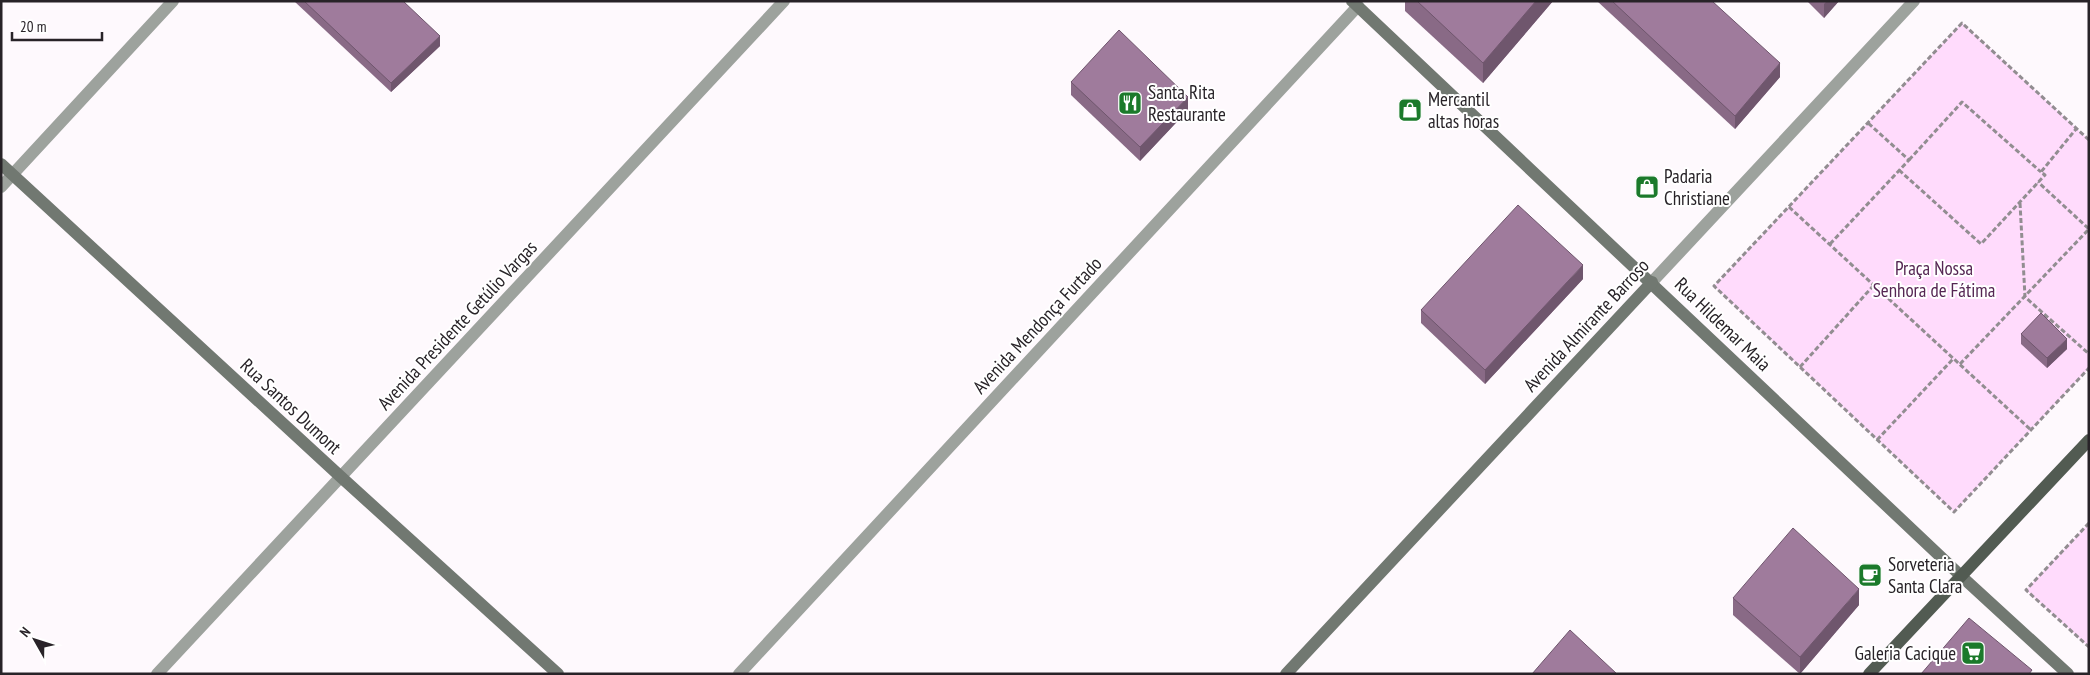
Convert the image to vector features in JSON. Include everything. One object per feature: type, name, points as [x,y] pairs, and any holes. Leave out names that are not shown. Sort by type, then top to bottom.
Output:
[{"type":"main road","name":"Rua Hildemar Maia","points":[[1358,3],[1960,575],[2068,674]]},
{"type":"main road","name":"Rua Santos Dumont","points":[[1,164],[558,674]]},
{"type":"main road","name":"Avenida Almirante Barroso","points":[[1286,674],[1652,282]]},
{"type":"main road","points":[[1869,674],[1960,575],[2089,440]]},
{"type":"street","points":[[1,187],[173,1]]},
{"type":"street","name":"Avenida Presidente Getúlio Vargas","points":[[157,674],[784,1]]},
{"type":"street","name":"Avenida Almirante Barroso","points":[[1652,282],[1914,1]]},
{"type":"street","name":"Avenida Mendonça Furtado","points":[[739,674],[1358,3]]},
{"type":"path","points":[[2089,140],[1962,23],[1714,286],[1954,512],[2089,368]]},
{"type":"path","points":[[1830,244],[1962,102],[2045,175],[1981,244],[1899,170]]},
{"type":"path","points":[[1868,123],[1908,160]]},
{"type":"path","points":[[2040,172],[2076,129]]},
{"type":"path","points":[[1960,364],[2089,229],[2038,182]]},
{"type":"path","points":[[2020,202],[2025,297],[2089,354]]},
{"type":"path","points":[[1789,207],[2031,430]]},
{"type":"path","points":[[1800,367],[1874,285]]},
{"type":"path","points":[[1877,440],[1954,358]]},
{"type":"path","points":[[2089,523],[2026,590],[2089,647]]},
{"type":"green space","name":"Praça Nossa Senhora de Fátima","points":[[1962,23],[2089,140],[2089,368],[1954,512],[1714,286]]},
{"type":"green space","points":[[2089,523],[2089,647],[2026,590]]},
{"type":"building","points":[[304,1],[403,1],[440,36],[391,83]]},
{"type":"building","points":[[1417,1],[1536,1],[1483,63]]},
{"type":"building","points":[[1612,1],[1712,1],[1780,63],[1735,116]]},
{"type":"building","name":"Santa Rita Restaurante","points":[[1119,30],[1188,97],[1140,147],[1071,82]]},
{"type":"building","points":[[1518,205],[1583,265],[1485,370],[1421,310]]},
{"type":"building","points":[[2041,313],[2067,339],[2047,358],[2021,334]]},
{"type":"building","points":[[1793,528],[1859,589],[1800,657],[1733,598]]},
{"type":"building","points":[[1969,618],[2032,670],[2029,674],[1921,674]]},
{"type":"building","points":[[1570,630],[1617,674],[1532,674]]},
{"type":"place","name":"Santa Rita Restaurante","points":[[1130,103]]},
{"type":"place","name":"Mercantil altas horas","points":[[1410,110]]},
{"type":"place","name":"Padaria Christiane","points":[[1647,187]]},
{"type":"place","name":"Sorveteria Santa Clara","points":[[1870,575]]},
{"type":"place","name":"Galeria Cacique","points":[[1973,653]]}]
